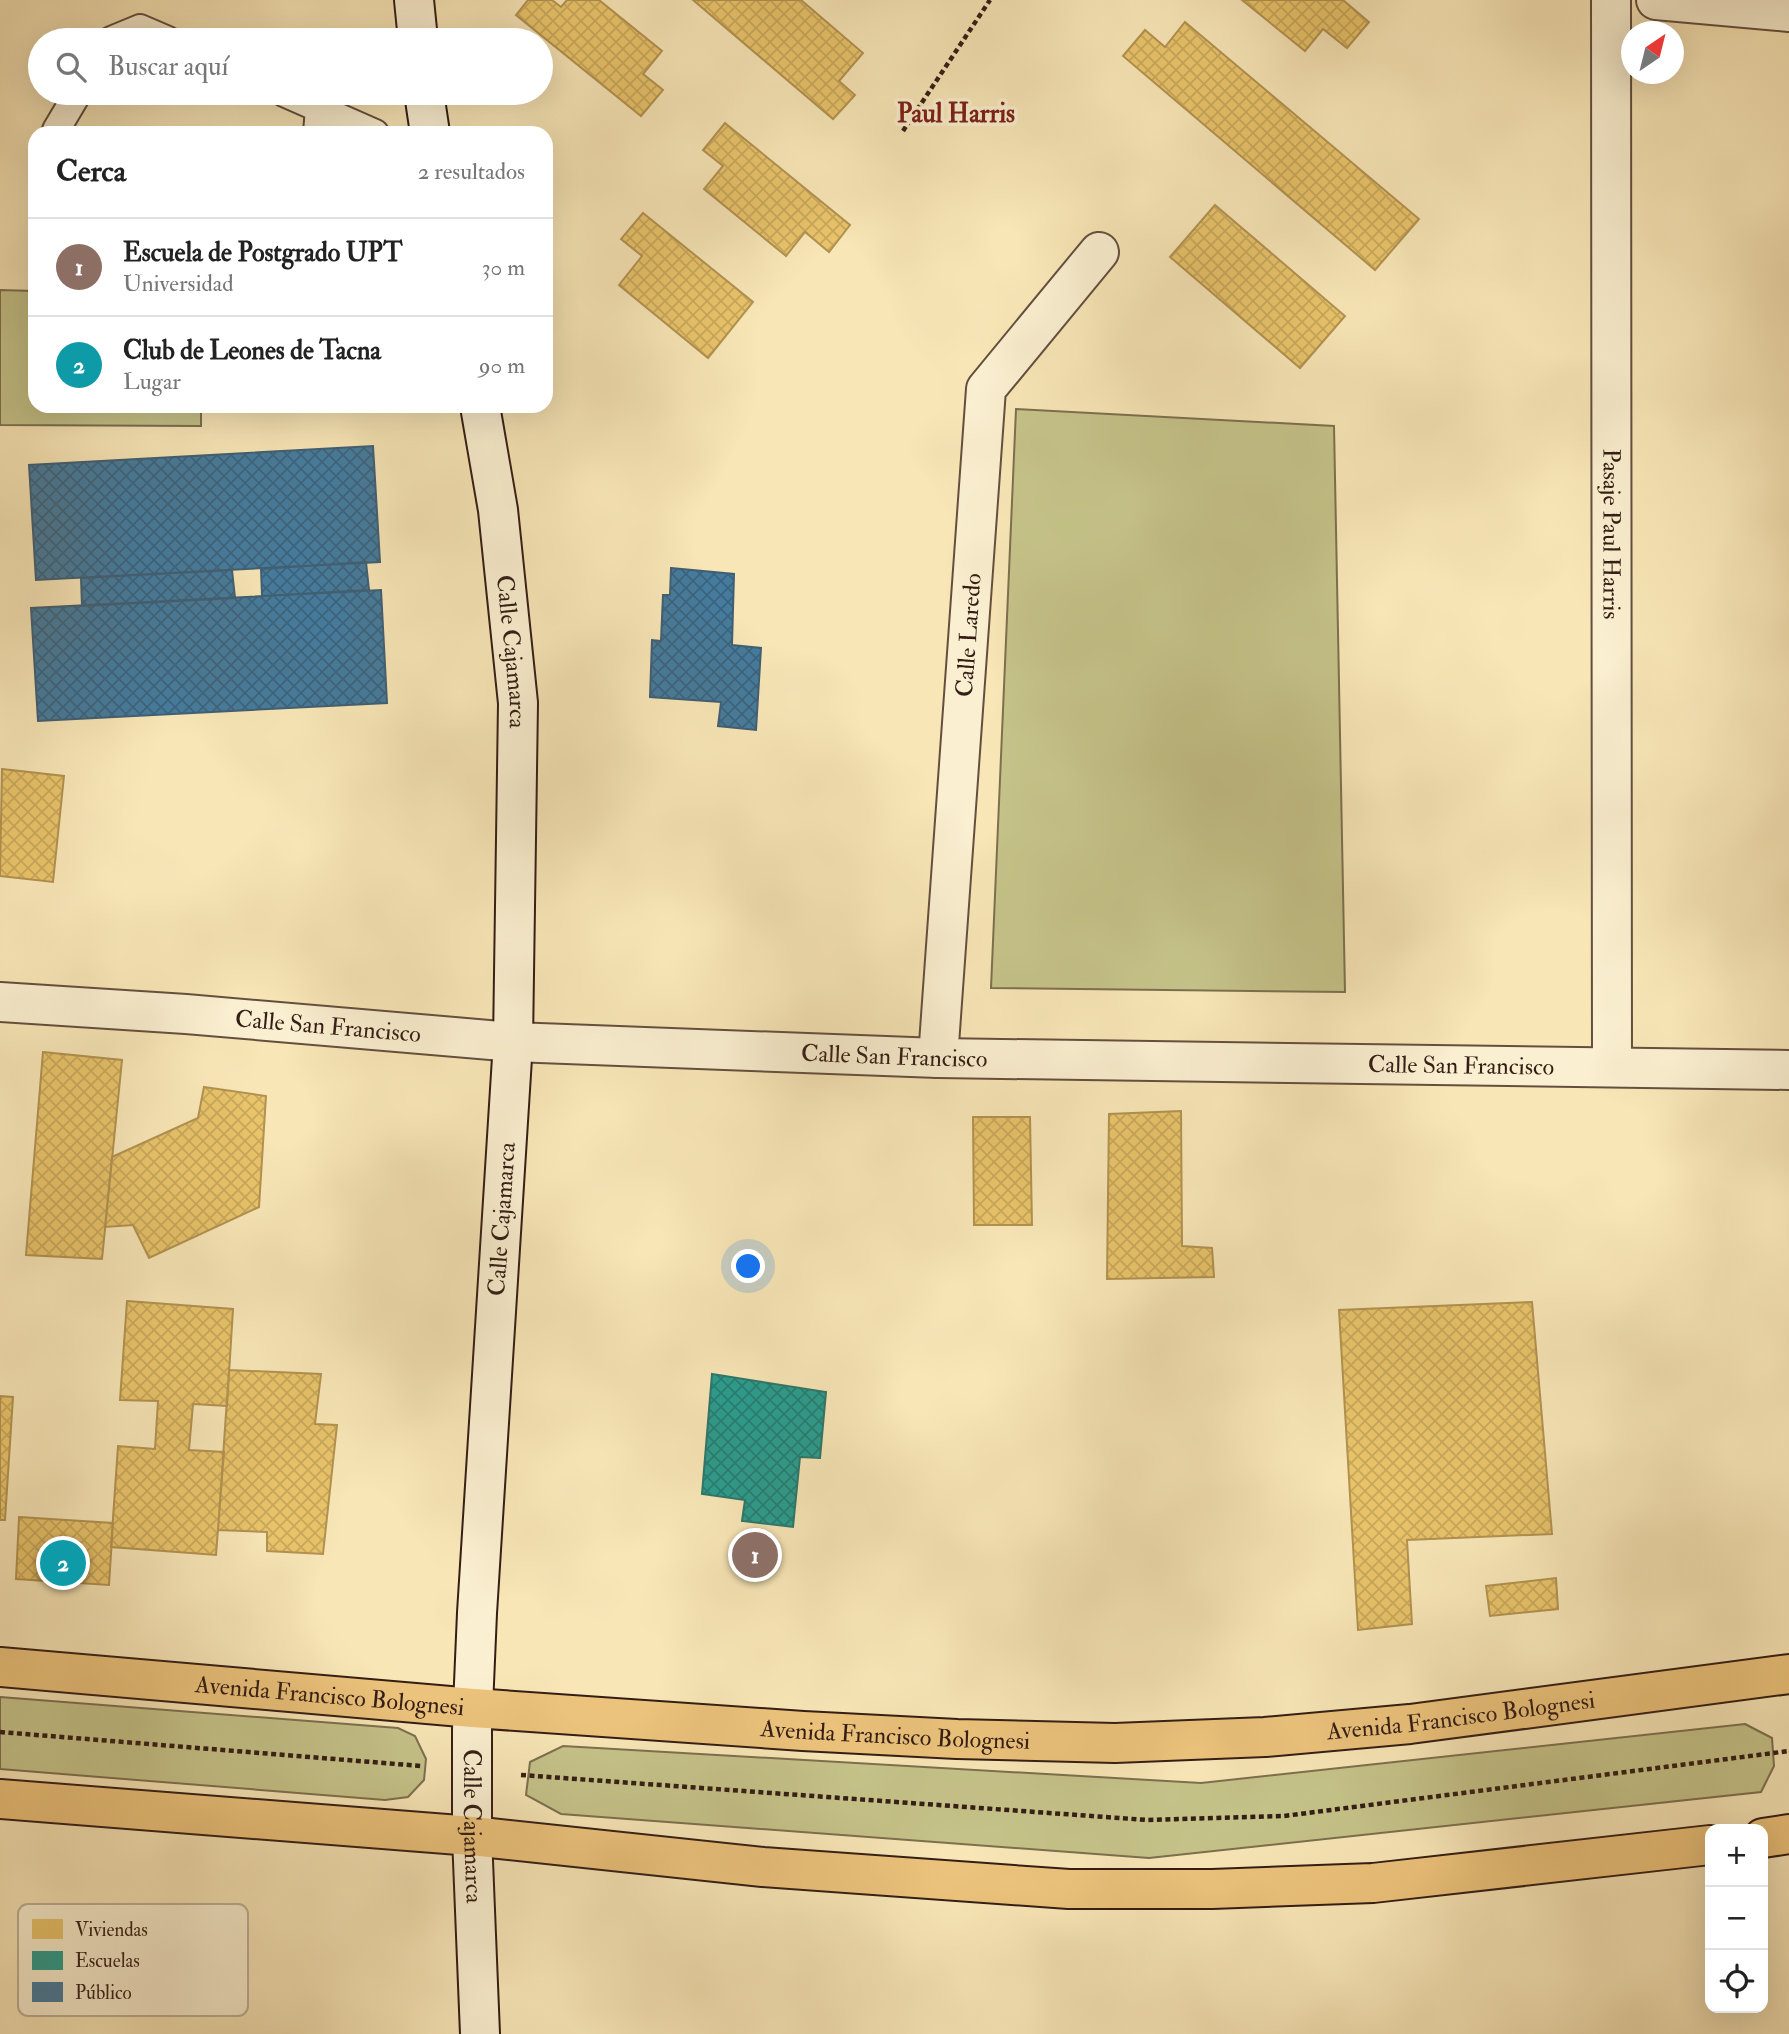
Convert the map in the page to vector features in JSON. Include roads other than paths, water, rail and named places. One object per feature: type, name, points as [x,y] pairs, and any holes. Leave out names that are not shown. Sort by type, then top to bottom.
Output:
[{"type":"main road","name":"Avenida Francisco Bolognesi","points":[[0,1667],[473,1708],[816,1732],[1115,1743],[1265,1737],[1410,1724],[1789,1674]]},
{"type":"main road","points":[[0,1799],[472,1836],[763,1867],[1069,1889],[1212,1889],[1373,1883],[1705,1847]]},
{"type":"main road","points":[[1768,1837],[1789,1834]]},
{"type":"street","points":[[414,0],[417,28]]},
{"type":"street","name":"Pasaje Paul Harris","points":[[1611,0],[1612,1067]]},
{"type":"street","points":[[1656,0],[1789,12]]},
{"type":"street","points":[[426,105],[429,126]]},
{"type":"street","name":"Calle Laredo","points":[[938,1058],[986,389],[1099,252]]},
{"type":"street","name":"Calle Cajamarca","points":[[481,413],[498,510],[518,702],[513,1042],[473,1708],[472,1836],[481,2034]]},
{"type":"street","name":"Calle San Francisco","points":[[0,1002],[200,1015],[513,1042],[938,1058],[1789,1070]]},
{"type":"lane","points":[[58,126],[71,105]]},
{"type":"lane","points":[[299,105],[318,121],[342,126]]},
{"type":"place","name":"Escuela de Postgrado UPT","points":[[755,1555]]},
{"type":"place","name":"Club de Leones de Tacna","points":[[63,1563]]},
{"type":"district","name":"Paul Harris","points":[[956,114]]}]
